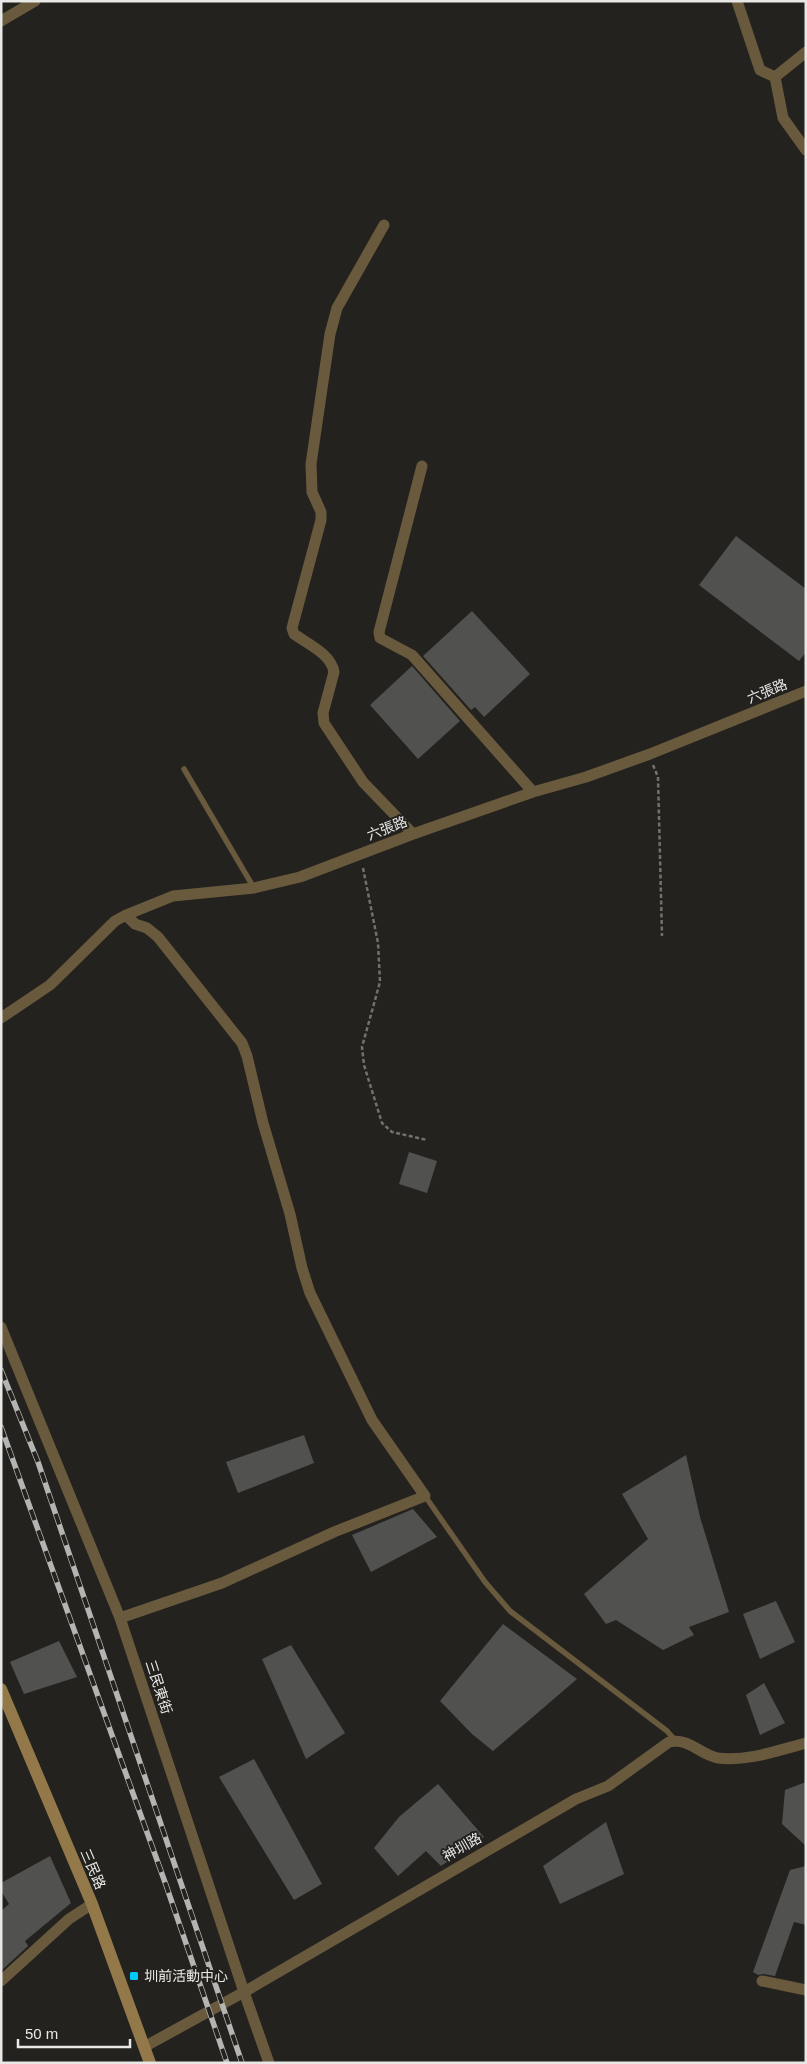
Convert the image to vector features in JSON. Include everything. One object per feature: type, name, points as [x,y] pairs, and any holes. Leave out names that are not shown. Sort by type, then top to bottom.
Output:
[{"type":"street","points":[[1,21],[35,1]]},
{"type":"street","points":[[737,1],[760,70],[775,77]]},
{"type":"street","points":[[775,77],[806,52]]},
{"type":"street","points":[[775,77],[784,118],[806,150]]},
{"type":"street","points":[[384,225],[337,308],[330,334],[311,464],[312,492],[321,512],[321,520],[292,628],[294,634],[329,659],[333,668],[334,672],[324,713],[324,723],[364,782],[412,834]]},
{"type":"street","points":[[422,466],[379,632],[380,638],[412,655],[533,792]]},
{"type":"street","name":"六張路","points":[[1,1018],[50,985],[115,921],[126,915],[173,896],[254,888],[300,877],[412,834],[650,754],[806,691]]},
{"type":"street","points":[[120,1618],[222,1583],[334,1532],[425,1496],[372,1420],[308,1288],[290,1214],[242,1043],[158,937],[147,928],[135,924],[126,915]]},
{"type":"street","name":"三民東街","points":[[1,1327],[120,1618],[269,2063]]},
{"type":"street","name":"三民路","points":[[1,1689],[92,1904],[150,2063]]},
{"type":"street","points":[[675,1740],[686,1742],[708,1754],[723,1758],[745,1757],[806,1743]]},
{"type":"street","name":"神圳路","points":[[144,2047],[244,1992],[576,1799],[608,1786],[669,1742],[675,1740]]},
{"type":"street","points":[[1,1980],[69,1919],[92,1904]]},
{"type":"street","points":[[762,1981],[806,1990]]},
{"type":"lane","points":[[184,769],[254,888]]},
{"type":"lane","points":[[425,1496],[486,1582],[510,1610],[667,1730],[675,1740]]},
{"type":"path","points":[[650,754],[658,777],[662,936]]},
{"type":"path","points":[[360,854],[378,944],[380,982],[362,1047],[364,1065],[382,1123],[392,1132],[427,1140]]},
{"type":"building","points":[[736,536],[806,589],[806,652],[799,661],[699,585]]},
{"type":"building","points":[[472,611],[530,674],[484,717],[475,707],[471,710],[423,656]]},
{"type":"building","points":[[412,666],[460,721],[418,759],[370,705]]},
{"type":"building","points":[[409,1152],[437,1161],[427,1193],[399,1184]]},
{"type":"building","points":[[304,1435],[314,1463],[238,1493],[226,1462]]},
{"type":"building","points":[[686,1455],[700,1517],[729,1612],[689,1627],[694,1635],[663,1650],[616,1620],[606,1624],[584,1594],[648,1539],[622,1494]]},
{"type":"building","points":[[413,1509],[437,1537],[371,1572],[352,1535]]},
{"type":"building","points":[[776,1601],[795,1642],[760,1659],[743,1614]]},
{"type":"building","points":[[503,1624],[577,1679],[493,1751],[472,1734],[440,1701]]},
{"type":"building","points":[[59,1641],[77,1677],[24,1694],[10,1662]]},
{"type":"building","points":[[291,1645],[345,1733],[306,1759],[262,1659]]},
{"type":"building","points":[[764,1683],[785,1723],[760,1735],[746,1695]]},
{"type":"building","points":[[254,1759],[322,1884],[294,1900],[219,1777]]},
{"type":"building","points":[[806,1782],[806,1846],[782,1824],[785,1790]]},
{"type":"building","points":[[438,1784],[484,1837],[441,1866],[426,1851],[398,1876],[374,1848],[399,1817]]},
{"type":"building","points":[[606,1822],[624,1874],[560,1904],[543,1866]]},
{"type":"building","points":[[50,1856],[71,1903],[25,1941],[28,1946],[1,1971],[1,1911],[9,1904],[1,1891],[1,1883]]},
{"type":"building","points":[[806,1866],[806,1925],[794,1922],[775,1976],[758,1975],[753,1972],[790,1870]]},
{"type":"railway","points":[[1,1370],[38,1462],[242,2063]]},
{"type":"railway","points":[[1,1427],[166,1885],[227,2063]]},
{"type":"place","name":"圳前活動中心","points":[[134,1976]]}]
